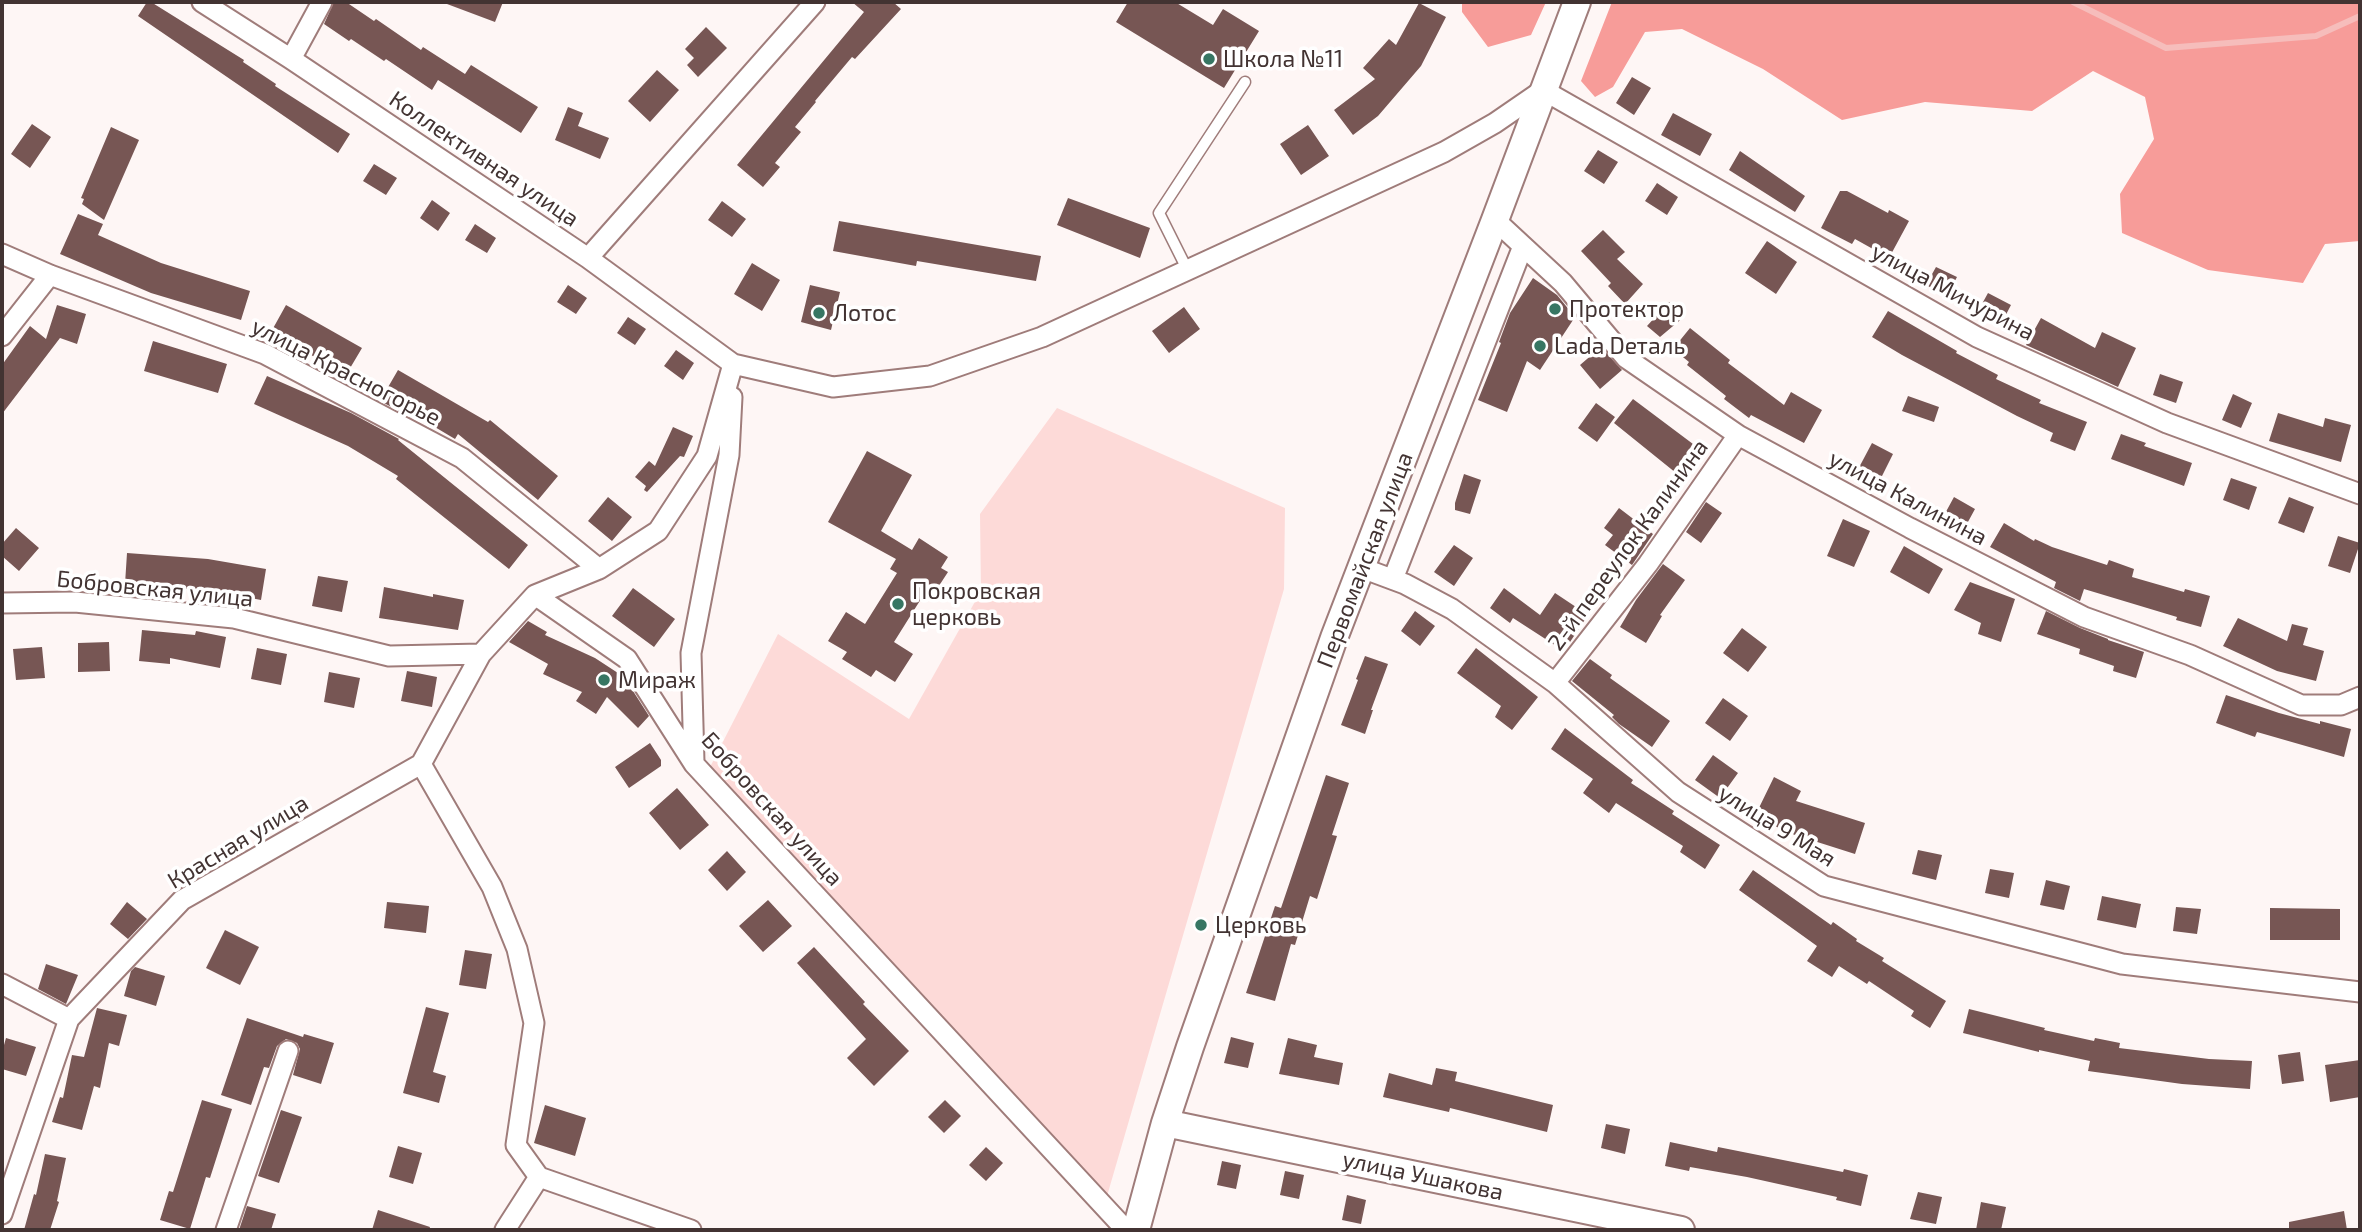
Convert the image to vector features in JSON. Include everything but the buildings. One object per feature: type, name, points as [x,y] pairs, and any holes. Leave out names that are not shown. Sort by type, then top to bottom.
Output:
[{"type":"main road","name":"Первомайская улица","points":[[1136,1230],[1165,1123],[1335,638],[1577,2]]},
{"type":"main road","name":"улица Ушакова","points":[[1165,1123],[1681,1230]]},
{"type":"street","name":"Коллективная улица","points":[[202,2],[292,59],[588,258],[733,365]]},
{"type":"street","points":[[292,59],[322,2]]},
{"type":"street","points":[[588,258],[815,2]]},
{"type":"street","points":[[733,365],[833,387],[930,376],[1042,337],[1444,152],[1543,90]]},
{"type":"street","name":"улица Мичурина","points":[[1543,90],[1977,337],[2166,422],[2360,494]]},
{"type":"street","name":"улица Калинина","points":[[1496,220],[1563,283],[1626,358],[1738,435],[1910,528],[2084,617],[2190,655],[2301,705],[2341,705],[2360,697]]},
{"type":"street","points":[[1394,579],[1524,246]]},
{"type":"street","name":"улица Красногорье","points":[[2,254],[50,275],[265,354],[462,458],[599,569]]},
{"type":"street","points":[[2,336],[50,275]]},
{"type":"street","points":[[691,1230],[539,1177],[516,1145],[534,1023],[516,949],[492,887],[421,764],[481,654],[536,595],[599,569],[658,531],[707,456],[733,365]]},
{"type":"street","points":[[694,764],[691,653],[729,455],[733,365]]},
{"type":"street","name":"2-й переулок Калинина","points":[[1556,682],[1648,564],[1738,435]]},
{"type":"street","name":"улица 9 Мая","points":[[1362,568],[1394,579],[1452,608],[1556,682],[1678,792],[1824,886],[2122,964],[2360,992]]},
{"type":"street","name":"Бобровская улица","points":[[536,595],[627,659],[694,764],[1126,1230]]},
{"type":"street","name":"Бобровская улица","points":[[2,603],[75,602],[234,618],[389,656],[481,654]]},
{"type":"street","name":"Красная улица","points":[[2,1214],[69,1019],[182,900],[421,764]]},
{"type":"street","points":[[2,984],[69,1019]]},
{"type":"street","points":[[226,1230],[288,1051]]},
{"type":"street","points":[[505,1230],[539,1177]]},
{"type":"lane","points":[[1187,268],[1159,213],[1245,82]]},
{"type":"shaded area","points":[[1462,2],[1546,2],[1531,35],[1488,47],[1462,12]]},
{"type":"shaded area","points":[[1612,2],[2360,2],[2360,241],[2325,244],[2303,283],[2208,270],[2122,233],[2120,194],[2154,139],[2145,97],[2093,71],[2032,111],[1925,102],[1842,120],[1763,69],[1682,29],[1645,32],[1613,87],[1595,97],[1581,81]]},
{"type":"shaded area","points":[[1057,408],[1285,508],[1284,589],[1107,1196],[708,771],[778,634],[909,719],[981,591],[980,514]]},
{"type":"waterway","points":[[2073,2],[2166,48],[2316,36],[2360,16]]},
{"type":"place","name":"Школа №11","points":[[1209,59]]},
{"type":"place","name":"Протектор","points":[[1555,309]]},
{"type":"place","name":"Лотос","points":[[819,313]]},
{"type":"place","name":"Lada Dеталь","points":[[1540,346]]},
{"type":"place","name":"Покровская церковь","points":[[898,604]]},
{"type":"place","name":"Мираж","points":[[604,680]]},
{"type":"place","name":"Церковь","points":[[1201,925]]}]
